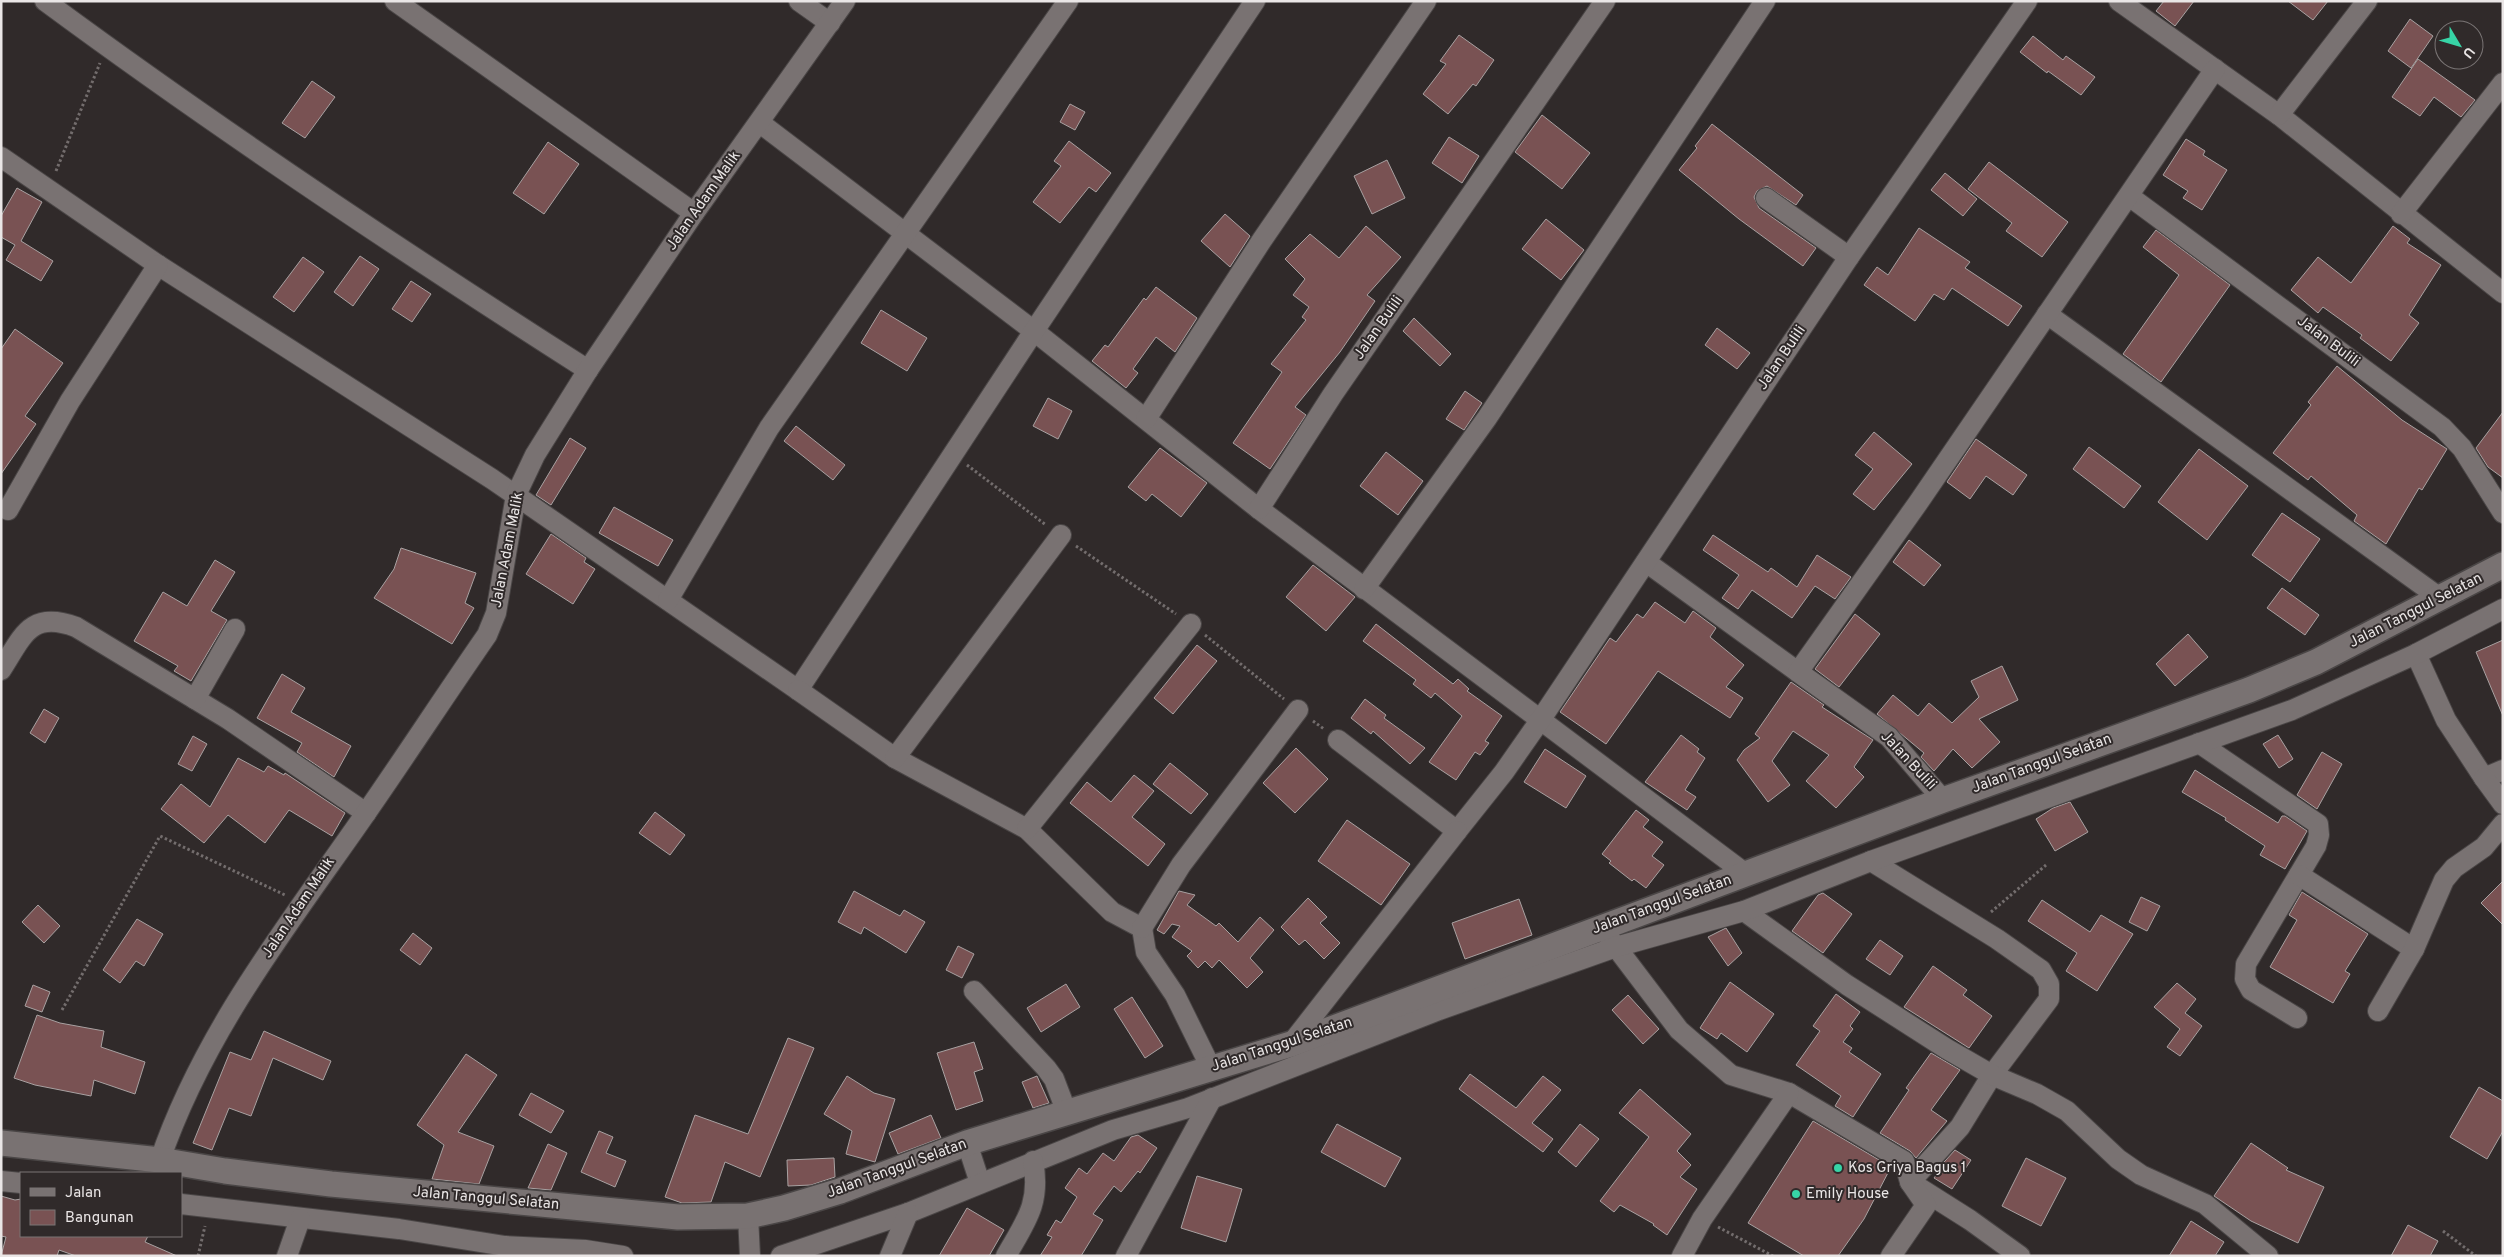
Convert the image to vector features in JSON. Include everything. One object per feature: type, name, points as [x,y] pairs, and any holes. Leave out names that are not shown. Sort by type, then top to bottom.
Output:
[{"type":"street","points":[[45,1],[106,47],[382,238],[588,370]]},
{"type":"street","points":[[395,1],[694,213]]},
{"type":"street","points":[[799,1],[830,23]]},
{"type":"street","name":"Jalan Adam Malik","points":[[160,1160],[172,1126],[205,1054],[230,1011],[301,903],[366,813],[486,635],[496,613],[516,495],[535,455],[588,370],[694,213],[760,123],[845,1]]},
{"type":"street","points":[[668,600],[769,428],[1068,1]]},
{"type":"street","points":[[798,690],[1034,331],[1255,1]]},
{"type":"street","points":[[1146,418],[1262,240],[1426,1]]},
{"type":"street","name":"Jalan Bulili","points":[[1259,509],[1333,394],[1605,1]]},
{"type":"street","points":[[1364,589],[1481,426],[1765,1]]},
{"type":"street","name":"Jalan Bulili","points":[[1943,800],[1889,737],[1646,562],[1849,258],[2027,1]]},
{"type":"street","points":[[2119,1],[2279,115],[2401,214],[2503,293]]},
{"type":"street","points":[[2279,115],[2367,1]]},
{"type":"street","points":[[1798,672],[1918,504],[2215,69]]},
{"type":"street","points":[[2401,214],[2503,83]]},
{"type":"street","points":[[760,123],[1034,331],[1259,509],[1364,589],[1541,719],[1746,874]]},
{"type":"street","points":[[1,157],[50,188],[158,265],[516,495],[895,758],[1028,829],[1112,912],[1142,928]]},
{"type":"street","name":"Jalan Bulili","points":[[2129,196],[2442,427],[2462,448],[2503,512]]},
{"type":"street","points":[[1766,198],[1849,258]]},
{"type":"street","points":[[8,510],[70,401],[158,265]]},
{"type":"street","points":[[2047,314],[2440,598]]},
{"type":"street","points":[[895,758],[1061,535]]},
{"type":"street","points":[[1291,1044],[1504,772],[1646,562]]},
{"type":"street","name":"Jalan Tanggul Selatan","points":[[1,1143],[160,1160],[225,1171],[331,1184],[678,1217],[748,1216],[784,1208],[840,1191],[967,1144],[1291,1044],[1943,800],[2249,690],[2316,662],[2503,565]]},
{"type":"street","name":"Jalan Tanggul Selatan","points":[[781,1256],[908,1213],[1113,1130],[1188,1108],[1322,1058],[1439,1010],[1616,947],[1744,911],[1871,861],[2292,710],[2416,654],[2503,609]]},
{"type":"street","points":[[1,670],[27,630],[45,620],[62,622],[93,637],[195,699],[366,813]]},
{"type":"street","points":[[1028,829],[1191,624]]},
{"type":"street","points":[[195,699],[235,629]]},
{"type":"street","points":[[2416,654],[2446,720],[2503,804]]},
{"type":"street","points":[[1211,1068],[1174,995],[1146,952],[1142,928],[1181,865],[1298,710]]},
{"type":"street","points":[[1338,740],[1457,831]]},
{"type":"street","points":[[2199,743],[2318,824],[2319,835],[2316,846],[2250,956],[2245,971],[2247,984],[2256,994],[2297,1018]]},
{"type":"street","points":[[2484,778],[2503,770]]},
{"type":"street","points":[[2378,1011],[2414,949],[2444,880],[2454,868],[2484,846],[2503,824]]},
{"type":"street","points":[[1871,861],[1975,925],[2041,970],[2050,984],[2049,999],[1992,1075],[1960,1127],[1910,1182]]},
{"type":"street","points":[[2299,876],[2414,949]]},
{"type":"street","points":[[1744,911],[1847,986],[1992,1075],[2037,1094],[2067,1111],[2100,1145],[2118,1159],[2141,1175],[2205,1204],[2268,1256]]},
{"type":"street","points":[[1601,927],[1679,1030],[1731,1075],[1789,1093],[1904,1161],[1910,1182],[1926,1205],[1891,1256]]},
{"type":"street","points":[[974,991],[1046,1068],[1054,1079],[1067,1113]]},
{"type":"street","points":[[1682,1256],[1702,1219],[1789,1093]]},
{"type":"street","points":[[1126,1256],[1212,1098]]},
{"type":"street","points":[[967,1144],[980,1183]]},
{"type":"street","points":[[1006,1256],[1030,1214],[1036,1194],[1033,1161]]},
{"type":"street","points":[[1,1180],[20,1183]]},
{"type":"street","points":[[1910,1182],[1970,1220],[2020,1256]]},
{"type":"street","points":[[182,1204],[209,1209],[399,1229],[502,1251],[585,1250],[623,1256]]},
{"type":"street","points":[[890,1256],[908,1213]]},
{"type":"street","points":[[748,1216],[750,1256]]},
{"type":"street","points":[[287,1256],[300,1219]]},
{"type":"path","points":[[50,188],[106,47]]},
{"type":"path","points":[[953,454],[1061,535],[1191,624],[1338,740]]},
{"type":"path","points":[[62,1010],[160,836],[301,903]]},
{"type":"path","points":[[1975,925],[2046,865]]},
{"type":"path","points":[[198,1256],[209,1209]]},
{"type":"path","points":[[1702,1219],[1773,1256]]},
{"type":"path","points":[[2443,1231],[2476,1256]]},
{"type":"building","points":[[2164,1],[2194,1],[2175,26],[2156,11]]},
{"type":"building","points":[[2288,1],[2328,1],[2313,20]]},
{"type":"building","points":[[2410,19],[2433,36],[2411,68],[2388,51]]},
{"type":"building","points":[[1459,35],[1494,60],[1476,86],[1473,84],[1448,114],[1423,94],[1446,64],[1440,61]]},
{"type":"building","points":[[2033,36],[2063,60],[2066,56],[2095,77],[2081,95],[2048,71],[2047,73],[2020,52]]},
{"type":"building","points":[[2418,59],[2475,100],[2461,117],[2434,97],[2420,116],[2392,97]]},
{"type":"building","points":[[312,81],[335,97],[305,138],[282,123]]},
{"type":"building","points":[[1070,104],[1085,112],[1075,130],[1060,122]]},
{"type":"building","points":[[1542,115],[1590,153],[1562,189],[1515,152]]},
{"type":"building","points":[[1712,124],[1803,195],[1796,205],[1767,186],[1757,191],[1754,197],[1759,208],[1816,248],[1803,266],[1739,219],[1679,170],[1697,148],[1695,146]]},
{"type":"building","points":[[1449,137],[1479,156],[1462,183],[1432,163]]},
{"type":"building","points":[[2186,139],[2205,151],[2203,155],[2227,170],[2202,210],[2183,198],[2188,191],[2163,175]]},
{"type":"building","points":[[1069,141],[1111,173],[1096,192],[1089,187],[1060,223],[1033,202],[1061,166],[1054,161]]},
{"type":"building","points":[[548,142],[579,164],[544,214],[513,193]]},
{"type":"building","points":[[1387,160],[1405,198],[1372,214],[1354,176]]},
{"type":"building","points":[[1989,162],[2068,222],[2042,257],[2006,231],[2012,223],[1968,189]]},
{"type":"building","points":[[1945,173],[1977,199],[1963,216],[1931,190]]},
{"type":"building","points":[[17,188],[42,202],[21,241],[53,261],[41,281],[6,260],[15,245],[1,237],[1,216]]},
{"type":"building","points":[[1225,214],[1250,236],[1230,267],[1201,241]]},
{"type":"building","points":[[1546,219],[1584,250],[1561,280],[1522,249]]},
{"type":"building","points":[[1366,226],[1401,257],[1367,295],[1375,301],[1340,352],[1295,407],[1306,415],[1270,469],[1233,443],[1282,372],[1271,364],[1306,320],[1302,317],[1309,307],[1293,295],[1305,279],[1285,259],[1310,234],[1339,258]]},
{"type":"building","points":[[2393,226],[2410,239],[2407,243],[2441,265],[2409,315],[2419,323],[2391,361],[2360,338],[2362,335],[2323,307],[2318,313],[2291,290],[2318,257],[2351,283]]},
{"type":"building","points":[[1919,228],[1970,262],[1965,268],[2022,306],[2008,326],[1952,288],[1944,300],[1934,294],[1915,321],[1864,285],[1877,267],[1888,275]]},
{"type":"building","points":[[2156,230],[2230,285],[2161,382],[2123,354],[2179,275],[2143,247]]},
{"type":"building","points":[[360,256],[379,269],[353,306],[334,292]]},
{"type":"building","points":[[303,257],[324,272],[294,312],[273,297]]},
{"type":"building","points":[[411,281],[431,294],[412,322],[392,309]]},
{"type":"building","points":[[1156,287],[1197,318],[1175,352],[1156,337],[1133,369],[1138,373],[1126,388],[1092,361],[1105,345],[1108,347],[1144,298],[1146,300]]},
{"type":"building","points":[[881,310],[927,338],[907,371],[861,343]]},
{"type":"building","points":[[1414,318],[1451,354],[1440,366],[1403,331]]},
{"type":"building","points":[[1717,328],[1750,353],[1737,369],[1705,345]]},
{"type":"building","points":[[15,329],[63,363],[25,416],[36,424],[1,474],[1,349]]},
{"type":"building","points":[[2337,366],[2402,420],[2447,449],[2422,490],[2419,488],[2386,544],[2354,521],[2357,515],[2311,476],[2308,480],[2273,453],[2311,405],[2308,402]]},
{"type":"building","points":[[1465,391],[1482,403],[1464,430],[1446,419]]},
{"type":"building","points":[[1048,398],[1072,411],[1058,439],[1033,426]]},
{"type":"building","points":[[2503,412],[2503,478],[2488,467],[2476,448]]},
{"type":"building","points":[[796,426],[845,465],[833,480],[784,441]]},
{"type":"building","points":[[1874,432],[1912,464],[1874,510],[1853,494],[1873,469],[1855,455]]},
{"type":"building","points":[[570,438],[586,448],[551,505],[536,495]]},
{"type":"building","points":[[1976,439],[2027,475],[2013,495],[1986,476],[1970,499],[1947,482]]},
{"type":"building","points":[[2089,447],[2141,486],[2124,508],[2073,469]]},
{"type":"building","points":[[1160,448],[1207,483],[1181,517],[1152,494],[1146,501],[1128,487]]},
{"type":"building","points":[[2199,449],[2248,486],[2207,540],[2158,502]]},
{"type":"building","points":[[1386,452],[1423,481],[1398,515],[1360,486]]},
{"type":"building","points":[[614,507],[673,540],[658,566],[599,533]]},
{"type":"building","points":[[2282,513],[2320,539],[2290,582],[2252,555]]},
{"type":"building","points":[[551,534],[586,558],[584,562],[595,569],[573,604],[526,574]]},
{"type":"building","points":[[1713,535],[1768,572],[1771,568],[1797,587],[1817,555],[1851,577],[1835,599],[1815,586],[1792,618],[1752,590],[1738,609],[1722,598],[1739,575],[1703,550]]},
{"type":"building","points":[[1909,540],[1941,565],[1924,586],[1893,562]]},
{"type":"building","points":[[401,548],[476,573],[465,603],[474,608],[452,644],[374,598],[394,569]]},
{"type":"building","points":[[215,560],[235,572],[211,611],[227,620],[191,681],[174,671],[178,666],[134,641],[163,592],[187,606]]},
{"type":"building","points":[[1313,565],[1355,597],[1326,631],[1286,597]]},
{"type":"building","points":[[2282,588],[2319,615],[2305,635],[2267,608]]},
{"type":"building","points":[[1655,602],[1685,623],[1693,611],[1716,628],[1710,637],[1744,665],[1726,687],[1743,698],[1730,718],[1658,671],[1606,744],[1560,712],[1610,638],[1616,642],[1637,614],[1643,618]]},
{"type":"building","points":[[1855,614],[1880,634],[1839,687],[1815,669]]},
{"type":"building","points":[[1376,624],[1453,684],[1458,679],[1469,689],[1467,691],[1502,716],[1485,741],[1489,743],[1480,755],[1475,752],[1456,780],[1429,762],[1462,716],[1435,693],[1431,698],[1413,684],[1416,680],[1363,641]]},
{"type":"building","points":[[2188,634],[2208,657],[2175,686],[2156,664]]},
{"type":"building","points":[[2503,640],[2503,716],[2476,652]]},
{"type":"building","points":[[1197,645],[1217,661],[1173,714],[1154,698]]},
{"type":"building","points":[[2002,666],[2018,700],[1979,719],[2000,742],[1972,768],[1953,749],[1934,771],[1921,757],[1924,753],[1877,714],[1893,695],[1918,716],[1929,703],[1952,723],[1979,697],[1971,681]]},
{"type":"building","points":[[282,674],[305,688],[291,712],[351,746],[334,777],[297,752],[302,743],[257,718]]},
{"type":"building","points":[[1791,682],[1824,705],[1822,707],[1873,740],[1854,767],[1864,777],[1836,808],[1806,781],[1829,755],[1793,731],[1772,761],[1790,785],[1768,802],[1737,760],[1744,750],[1760,738],[1755,734]]},
{"type":"building","points":[[1365,699],[1386,715],[1384,718],[1425,748],[1410,764],[1373,731],[1371,734],[1351,718]]},
{"type":"building","points":[[44,709],[59,718],[45,743],[30,733]]},
{"type":"building","points":[[1681,735],[1699,749],[1697,752],[1705,758],[1685,790],[1696,797],[1687,810],[1645,782]]},
{"type":"building","points":[[2278,735],[2293,759],[2279,768],[2263,744]]},
{"type":"building","points":[[193,736],[207,744],[192,771],[178,764]]},
{"type":"building","points":[[1296,748],[1328,779],[1295,813],[1263,783]]},
{"type":"building","points":[[1545,749],[1586,776],[1566,808],[1524,782]]},
{"type":"building","points":[[2322,752],[2342,764],[2317,809],[2297,795]]},
{"type":"building","points":[[238,758],[264,772],[268,766],[284,775],[285,773],[345,813],[332,836],[289,810],[265,843],[228,815],[204,843],[161,809],[181,784],[210,807]]},
{"type":"building","points":[[1170,763],[1208,794],[1191,814],[1153,784]]},
{"type":"building","points":[[2195,770],[2278,823],[2282,816],[2285,816],[2307,831],[2285,869],[2260,855],[2265,846],[2225,820],[2226,818],[2182,792]]},
{"type":"building","points":[[1134,775],[1154,791],[1132,817],[1165,844],[1148,866],[1070,803],[1087,782],[1111,802]]},
{"type":"building","points":[[2070,802],[2088,832],[2055,851],[2036,819],[2053,808]]},
{"type":"building","points":[[1636,810],[1649,820],[1643,827],[1663,842],[1652,856],[1664,865],[1646,888],[1634,879],[1632,881],[1609,863],[1611,861],[1602,854]]},
{"type":"building","points":[[655,812],[685,835],[670,855],[639,833]]},
{"type":"building","points":[[1347,820],[1410,864],[1381,905],[1318,861]]},
{"type":"building","points":[[2503,881],[2503,925],[2481,903]]},
{"type":"building","points":[[854,891],[900,916],[904,910],[925,922],[906,953],[864,927],[861,934],[838,922]]},
{"type":"building","points":[[1179,891],[1195,895],[1187,905],[1216,926],[1219,923],[1238,942],[1260,917],[1274,930],[1250,958],[1263,972],[1247,988],[1219,960],[1212,968],[1205,961],[1198,968],[1187,956],[1192,951],[1172,937],[1180,926],[1172,924],[1164,934],[1157,930]]},
{"type":"building","points":[[2302,892],[2368,934],[2345,971],[2350,974],[2333,1003],[2270,967],[2297,920],[2289,915]]},
{"type":"building","points":[[1823,893],[1852,914],[1823,953],[1792,931],[1818,895]]},
{"type":"building","points":[[2141,897],[2160,906],[2147,931],[2129,922]]},
{"type":"building","points":[[1308,898],[1327,917],[1320,923],[1340,943],[1324,959],[1305,940],[1299,945],[1281,927]]},
{"type":"building","points":[[1519,899],[1532,935],[1465,959],[1452,923]]},
{"type":"building","points":[[2042,900],[2090,932],[2101,915],[2133,934],[2097,991],[2066,971],[2077,953],[2028,921]]},
{"type":"building","points":[[38,905],[60,926],[44,943],[22,922]]},
{"type":"building","points":[[137,919],[163,934],[144,966],[136,961],[120,983],[103,970]]},
{"type":"building","points":[[1726,928],[1742,953],[1728,966],[1708,937]]},
{"type":"building","points":[[413,933],[432,948],[420,965],[400,950]]},
{"type":"building","points":[[1880,940],[1903,956],[1890,975],[1866,959]]},
{"type":"building","points":[[958,946],[974,954],[962,978],[946,970]]},
{"type":"building","points":[[1933,966],[1967,990],[1963,995],[1992,1016],[1969,1048],[1904,1007]]},
{"type":"building","points":[[1730,982],[1774,1014],[1747,1052],[1721,1033],[1717,1039],[1700,1028]]},
{"type":"building","points":[[2177,983],[2196,999],[2185,1013],[2202,1026],[2180,1056],[2167,1047],[2180,1029],[2154,1007]]},
{"type":"building","points":[[1066,984],[1080,1007],[1041,1032],[1027,1008]]},
{"type":"building","points":[[33,985],[50,992],[42,1012],[25,1006]]},
{"type":"building","points":[[1836,994],[1860,1012],[1850,1026],[1853,1029],[1843,1042],[1852,1048],[1849,1052],[1881,1074],[1853,1117],[1835,1106],[1841,1096],[1796,1065],[1820,1031],[1813,1026]]},
{"type":"building","points":[[1628,995],[1659,1029],[1643,1044],[1612,1010]]},
{"type":"building","points":[[1132,997],[1163,1046],[1145,1058],[1114,1009]]},
{"type":"building","points":[[37,1015],[60,1023],[104,1031],[101,1047],[145,1062],[135,1094],[94,1080],[91,1096],[35,1085],[14,1078]]},
{"type":"building","points":[[264,1031],[331,1061],[323,1080],[273,1058],[251,1116],[229,1108],[212,1150],[193,1143],[230,1052],[251,1060]]},
{"type":"building","points":[[788,1038],[814,1048],[760,1177],[725,1162],[711,1202],[682,1203],[665,1197],[695,1115],[748,1134]]},
{"type":"building","points":[[974,1042],[983,1069],[974,1072],[983,1101],[956,1110],[937,1053]]},
{"type":"building","points":[[1931,1053],[1960,1070],[1931,1110],[1947,1121],[1916,1158],[1910,1151],[1880,1133],[1909,1090],[1906,1088]]},
{"type":"building","points":[[466,1054],[497,1075],[458,1132],[494,1146],[479,1184],[432,1179],[444,1145],[417,1125]]},
{"type":"building","points":[[1470,1074],[1516,1108],[1543,1076],[1561,1090],[1532,1123],[1553,1139],[1543,1152],[1459,1089]]},
{"type":"building","points":[[847,1076],[874,1093],[895,1099],[875,1162],[846,1154],[852,1131],[824,1114]]},
{"type":"building","points":[[1037,1076],[1049,1103],[1033,1108],[1022,1082]]},
{"type":"building","points":[[2479,1087],[2503,1101],[2503,1131],[2487,1159],[2450,1137]]},
{"type":"building","points":[[1640,1089],[1691,1134],[1677,1151],[1691,1165],[1680,1177],[1697,1189],[1667,1235],[1654,1224],[1620,1205],[1614,1212],[1600,1201],[1649,1137],[1619,1113]]},
{"type":"building","points":[[531,1093],[564,1111],[551,1133],[519,1115]]},
{"type":"building","points":[[931,1115],[941,1138],[898,1154],[889,1133]]},
{"type":"building","points":[[1813,1121],[1891,1167],[1864,1219],[1838,1256],[1804,1256],[1748,1223]]},
{"type":"building","points":[[1337,1124],[1401,1158],[1385,1187],[1321,1152]]},
{"type":"building","points":[[1580,1124],[1599,1139],[1576,1167],[1558,1152]]},
{"type":"building","points":[[599,1131],[613,1137],[606,1153],[626,1161],[615,1187],[581,1172]]},
{"type":"building","points":[[1138,1135],[1157,1148],[1140,1173],[1138,1171],[1121,1192],[1114,1186],[1093,1214],[1103,1220],[1081,1256],[1040,1256],[1052,1237],[1047,1235],[1056,1220],[1061,1223],[1077,1197],[1065,1188],[1079,1168],[1087,1174],[1103,1153],[1114,1161],[1131,1137]]},
{"type":"building","points":[[2251,1143],[2288,1168],[2286,1170],[2324,1187],[2298,1243],[2251,1221],[2214,1196]]},
{"type":"building","points":[[548,1144],[567,1153],[551,1190],[528,1188]]},
{"type":"building","points":[[1955,1150],[1971,1160],[1952,1189],[1934,1178],[1937,1174],[1935,1172]]},
{"type":"building","points":[[834,1158],[835,1177],[811,1185],[788,1186],[787,1160]]},
{"type":"building","points":[[2026,1158],[2066,1178],[2041,1226],[2002,1206]]},
{"type":"building","points":[[1197,1176],[1242,1189],[1226,1242],[1181,1228]]},
{"type":"building","points":[[1,1196],[15,1200],[20,1199],[20,1237],[148,1237],[145,1242],[177,1256],[76,1256],[59,1250],[57,1256],[1,1256],[6,1237],[1,1236]]},
{"type":"building","points":[[967,1208],[1004,1230],[989,1256],[939,1256]]},
{"type":"building","points":[[2191,1221],[2224,1242],[2215,1256],[2169,1256]]},
{"type":"building","points":[[2408,1225],[2438,1241],[2430,1256],[2391,1256]]},
{"type":"place","name":"Kos Griya Bagus 1","points":[[1838,1168]]},
{"type":"place","name":"Emily House","points":[[1796,1194]]}]
